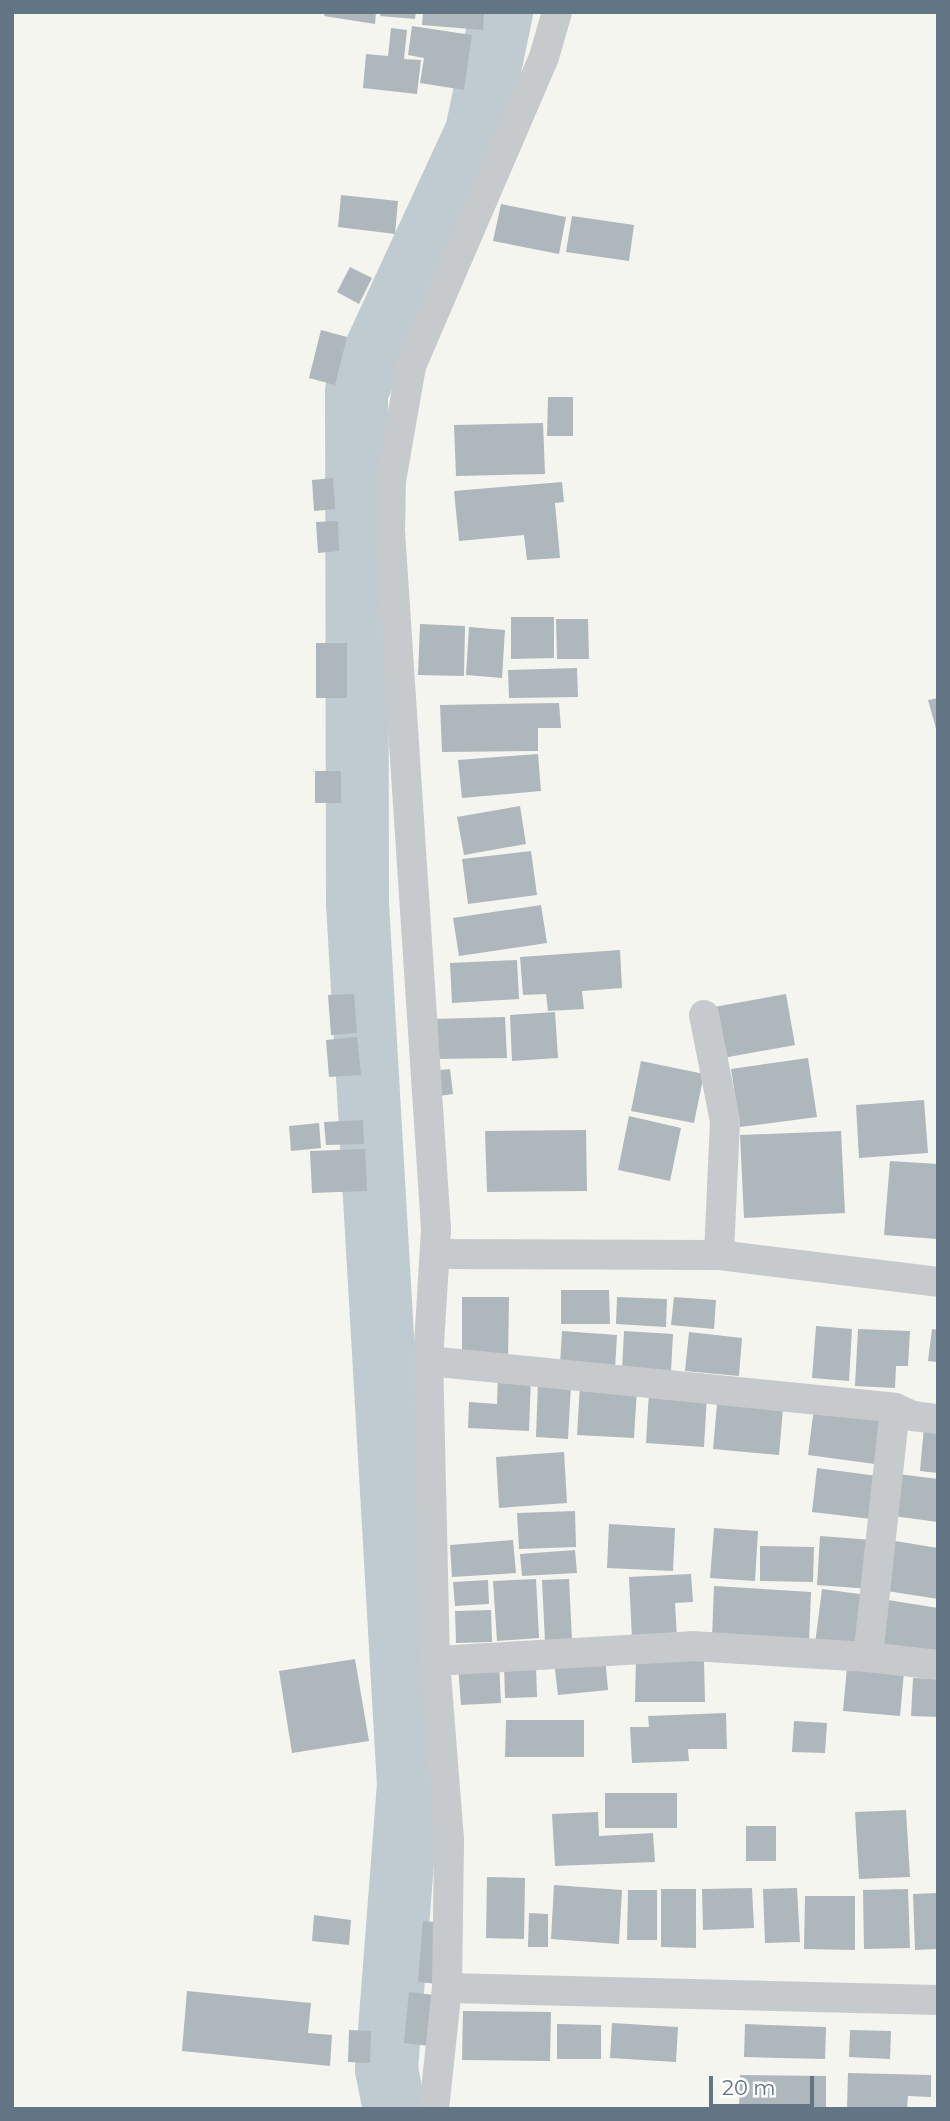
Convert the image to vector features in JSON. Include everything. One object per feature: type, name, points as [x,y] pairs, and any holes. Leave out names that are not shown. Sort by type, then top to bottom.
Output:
[{"type":"street","points":[[434,2109],[447,1988],[449,1839],[435,1661],[428,1361],[436,1254],[390,530],[391,481],[411,366],[544,57],[556,12]]},
{"type":"street","points":[[704,1015],[725,1121],[719,1255]]},
{"type":"street","points":[[436,1254],[719,1255],[938,1282]]},
{"type":"street","points":[[428,1361],[895,1408],[913,1416],[938,1419]]},
{"type":"street","points":[[868,1657],[895,1408]]},
{"type":"street","points":[[435,1661],[692,1646],[868,1657],[938,1665]]},
{"type":"street","points":[[447,1988],[938,2000]]},
{"type":"building","points":[[325,12],[376,12],[375,24],[324,16]]},
{"type":"building","points":[[381,12],[416,12],[415,19],[380,16]]},
{"type":"building","points":[[423,12],[484,12],[483,30],[422,25]]},
{"type":"building","points":[[412,26],[472,35],[464,90],[420,83],[424,58],[408,55]]},
{"type":"building","points":[[391,28],[407,30],[404,59],[421,60],[417,94],[363,88],[366,54],[388,56]]},
{"type":"building","points":[[341,195],[398,201],[395,234],[338,227]]},
{"type":"building","points":[[501,204],[566,217],[559,254],[493,241]]},
{"type":"building","points":[[572,216],[634,225],[629,261],[566,252]]},
{"type":"building","points":[[350,267],[372,278],[359,304],[337,292]]},
{"type":"building","points":[[321,330],[347,337],[335,385],[309,378]]},
{"type":"building","points":[[548,397],[573,397],[573,436],[547,436]]},
{"type":"building","points":[[543,423],[545,474],[456,476],[454,425]]},
{"type":"building","points":[[333,478],[335,509],[314,511],[312,480]]},
{"type":"building","points":[[562,482],[564,502],[555,503],[560,558],[527,560],[524,535],[459,541],[454,491]]},
{"type":"building","points":[[338,521],[339,551],[318,553],[316,522]]},
{"type":"building","points":[[511,617],[554,617],[554,658],[511,659]]},
{"type":"building","points":[[556,619],[588,619],[589,659],[557,659]]},
{"type":"building","points":[[420,624],[465,626],[464,676],[418,675]]},
{"type":"building","points":[[469,627],[505,630],[502,678],[466,675]]},
{"type":"building","points":[[316,643],[347,643],[347,698],[316,698]]},
{"type":"building","points":[[577,668],[578,697],[509,698],[508,670]]},
{"type":"building","points":[[938,698],[938,732],[937,732],[928,700]]},
{"type":"building","points":[[559,703],[561,728],[538,728],[538,751],[442,752],[440,705]]},
{"type":"building","points":[[538,754],[541,791],[462,798],[458,760]]},
{"type":"building","points":[[315,771],[341,771],[341,803],[315,803]]},
{"type":"building","points":[[520,806],[526,844],[464,855],[457,817]]},
{"type":"building","points":[[531,851],[537,895],[468,904],[462,859]]},
{"type":"building","points":[[541,905],[547,943],[459,956],[453,918]]},
{"type":"building","points":[[620,950],[622,988],[582,991],[584,1009],[548,1011],[546,994],[523,995],[520,957]]},
{"type":"building","points":[[517,960],[519,999],[452,1003],[450,963]]},
{"type":"building","points":[[354,994],[357,1033],[331,1035],[328,995]]},
{"type":"building","points":[[786,994],[795,1045],[723,1058],[714,1007]]},
{"type":"building","points":[[555,1012],[558,1058],[512,1061],[510,1015]]},
{"type":"building","points":[[505,1017],[507,1058],[434,1059],[432,1019]]},
{"type":"building","points":[[357,1037],[361,1075],[329,1077],[326,1040]]},
{"type":"building","points":[[808,1058],[817,1117],[740,1127],[731,1069]]},
{"type":"building","points":[[641,1061],[704,1074],[694,1123],[631,1111]]},
{"type":"building","points":[[450,1069],[453,1094],[432,1097],[429,1071]]},
{"type":"building","points":[[924,1100],[928,1153],[859,1158],[856,1105]]},
{"type":"building","points":[[629,1116],[681,1128],[670,1181],[618,1170]]},
{"type":"building","points":[[363,1120],[364,1144],[326,1145],[324,1122]]},
{"type":"building","points":[[319,1123],[321,1148],[291,1151],[289,1126]]},
{"type":"building","points":[[586,1130],[587,1191],[487,1192],[485,1131]]},
{"type":"building","points":[[841,1131],[845,1213],[744,1218],[740,1135]]},
{"type":"building","points":[[365,1149],[367,1191],[312,1193],[310,1151]]},
{"type":"building","points":[[890,1161],[938,1164],[937,1239],[884,1235]]},
{"type":"building","points":[[561,1290],[609,1290],[610,1324],[561,1324]]},
{"type":"building","points":[[462,1297],[509,1297],[508,1359],[462,1358]]},
{"type":"building","points":[[617,1297],[667,1299],[666,1327],[616,1324]]},
{"type":"building","points":[[674,1297],[716,1300],[714,1329],[671,1325]]},
{"type":"building","points":[[816,1326],[852,1329],[849,1381],[812,1378]]},
{"type":"building","points":[[858,1329],[910,1331],[908,1366],[896,1366],[895,1388],[855,1386]]},
{"type":"building","points":[[932,1329],[938,1330],[938,1362],[928,1361]]},
{"type":"building","points":[[562,1331],[617,1335],[615,1369],[560,1365]]},
{"type":"building","points":[[624,1331],[673,1334],[671,1372],[622,1370]]},
{"type":"building","points":[[689,1332],[742,1338],[739,1376],[685,1371]]},
{"type":"building","points":[[498,1375],[531,1377],[529,1431],[468,1428],[469,1402],[497,1404]]},
{"type":"building","points":[[538,1382],[571,1384],[568,1439],[536,1437]]},
{"type":"building","points":[[580,1384],[637,1388],[634,1438],[577,1435]]},
{"type":"building","points":[[649,1391],[707,1395],[704,1447],[646,1443]]},
{"type":"building","points":[[717,1404],[783,1409],[779,1455],[713,1449]]},
{"type":"building","points":[[814,1408],[888,1418],[882,1465],[808,1455]]},
{"type":"building","points":[[924,1426],[938,1428],[938,1473],[920,1471]]},
{"type":"building","points":[[564,1452],[567,1503],[499,1508],[496,1457]]},
{"type":"building","points":[[817,1468],[885,1477],[880,1520],[812,1512]]},
{"type":"building","points":[[898,1474],[938,1479],[938,1522],[893,1516]]},
{"type":"building","points":[[575,1511],[576,1547],[519,1549],[517,1513]]},
{"type":"building","points":[[609,1524],[675,1528],[673,1571],[607,1568]]},
{"type":"building","points":[[714,1528],[758,1531],[755,1581],[710,1578]]},
{"type":"building","points":[[820,1536],[873,1540],[870,1589],[817,1585]]},
{"type":"building","points":[[513,1540],[516,1573],[452,1577],[450,1545]]},
{"type":"building","points":[[895,1541],[938,1548],[938,1599],[887,1591]]},
{"type":"building","points":[[760,1546],[814,1547],[813,1582],[760,1581]]},
{"type":"building","points":[[575,1550],[577,1573],[522,1576],[520,1554]]},
{"type":"building","points":[[691,1574],[693,1602],[675,1603],[677,1637],[632,1639],[629,1577]]},
{"type":"building","points":[[536,1579],[539,1638],[497,1641],[493,1581]]},
{"type":"building","points":[[569,1579],[572,1640],[545,1642],[542,1580]]},
{"type":"building","points":[[488,1580],[489,1604],[455,1606],[453,1582]]},
{"type":"building","points":[[714,1586],[811,1592],[809,1643],[712,1638]]},
{"type":"building","points":[[822,1589],[867,1595],[860,1650],[815,1644]]},
{"type":"building","points":[[888,1600],[938,1608],[938,1659],[881,1650]]},
{"type":"building","points":[[491,1610],[492,1642],[456,1643],[455,1611]]},
{"type":"building","points":[[605,1656],[608,1690],[558,1695],[554,1661]]},
{"type":"building","points":[[355,1659],[369,1741],[292,1753],[279,1671]]},
{"type":"building","points":[[636,1659],[704,1660],[705,1702],[635,1702]]},
{"type":"building","points":[[499,1663],[501,1703],[461,1705],[458,1666]]},
{"type":"building","points":[[504,1664],[536,1664],[537,1697],[505,1698]]},
{"type":"building","points":[[847,1667],[904,1672],[900,1716],[843,1711]]},
{"type":"building","points":[[913,1678],[938,1679],[938,1717],[911,1716]]},
{"type":"building","points":[[726,1713],[727,1749],[688,1749],[689,1761],[632,1763],[630,1727],[649,1727],[648,1716]]},
{"type":"building","points":[[506,1720],[584,1720],[584,1757],[505,1757]]},
{"type":"building","points":[[794,1721],[827,1723],[825,1753],[792,1752]]},
{"type":"building","points":[[605,1793],[677,1793],[677,1828],[605,1828]]},
{"type":"building","points":[[906,1810],[910,1877],[859,1879],[855,1812]]},
{"type":"building","points":[[598,1812],[599,1836],[653,1833],[655,1862],[555,1866],[552,1814]]},
{"type":"building","points":[[746,1826],[776,1826],[776,1861],[746,1861]]},
{"type":"building","points":[[487,1877],[525,1878],[524,1939],[486,1938]]},
{"type":"building","points":[[554,1885],[622,1890],[619,1944],[551,1939]]},
{"type":"building","points":[[752,1888],[754,1928],[703,1930],[702,1889]]},
{"type":"building","points":[[797,1888],[800,1942],[765,1943],[763,1889]]},
{"type":"building","points":[[661,1889],[696,1889],[696,1948],[661,1947]]},
{"type":"building","points":[[908,1889],[910,1948],[864,1949],[863,1890]]},
{"type":"building","points":[[628,1890],[657,1890],[657,1940],[627,1940]]},
{"type":"building","points":[[938,1893],[938,1949],[915,1950],[913,1894]]},
{"type":"building","points":[[805,1896],[855,1896],[855,1950],[804,1949]]},
{"type":"building","points":[[529,1913],[548,1914],[548,1947],[528,1947]]},
{"type":"building","points":[[314,1915],[351,1920],[349,1945],[312,1941]]},
{"type":"building","points":[[423,1921],[444,1923],[439,1984],[418,1982]]},
{"type":"building","points":[[187,1991],[311,2003],[308,2033],[332,2035],[330,2066],[182,2051]]},
{"type":"building","points":[[409,1992],[434,1995],[429,2046],[404,2043]]},
{"type":"building","points":[[463,2011],[551,2012],[550,2061],[462,2060]]},
{"type":"building","points":[[612,2023],[678,2027],[676,2062],[610,2058]]},
{"type":"building","points":[[557,2024],[601,2025],[601,2059],[557,2059]]},
{"type":"building","points":[[745,2024],[826,2027],[825,2059],[744,2057]]},
{"type":"building","points":[[349,2030],[371,2031],[370,2063],[348,2062]]},
{"type":"building","points":[[850,2030],[891,2031],[890,2059],[849,2057]]},
{"type":"building","points":[[848,2073],[931,2075],[931,2097],[908,2096],[907,2109],[847,2109]]},
{"type":"building","points":[[740,2075],[826,2076],[826,2109],[739,2109]]},
{"type":"waterway","points":[[394,2109],[386,2069],[408,1785],[357,902],[356,391],[476,131],[501,12]]}]
